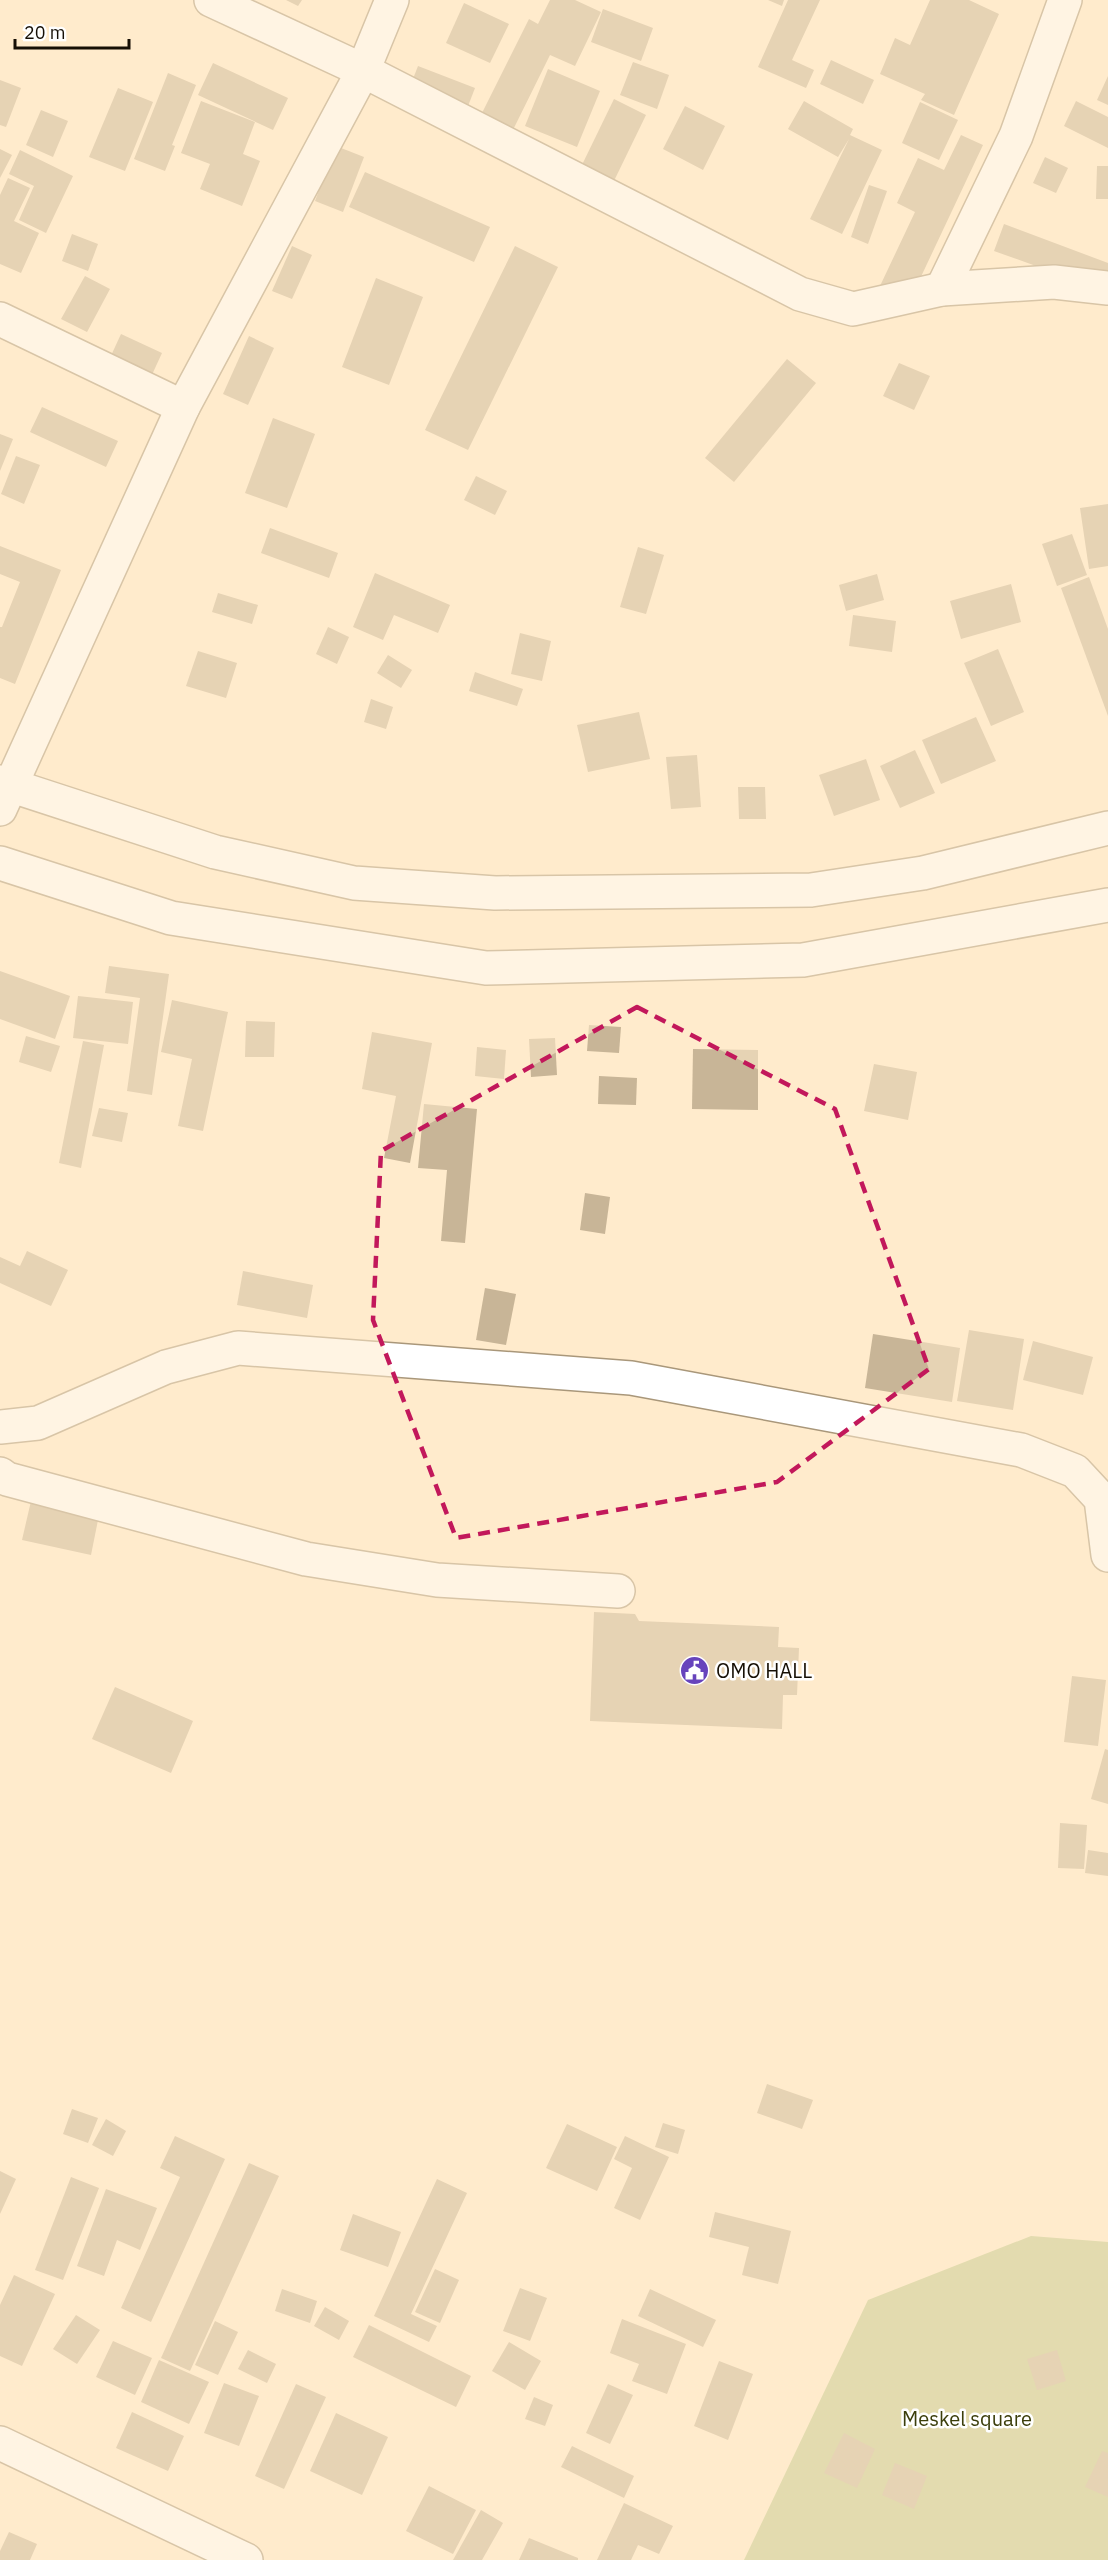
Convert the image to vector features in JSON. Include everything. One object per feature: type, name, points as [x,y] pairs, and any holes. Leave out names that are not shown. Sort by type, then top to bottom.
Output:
[{"type":"main road","points":[[211,0],[362,70],[800,294],[853,309],[942,288],[1054,282],[1108,288]]},
{"type":"main road","points":[[392,0],[362,70],[183,407],[3,792],[215,852],[354,883],[495,893],[810,890],[923,873],[1108,828]]},
{"type":"main road","points":[[942,288],[1016,136],[1065,0]]},
{"type":"main road","points":[[0,319],[183,407]]},
{"type":"main road","points":[[0,863],[171,918],[486,968],[803,960],[1108,905]]},
{"type":"main road","points":[[0,1427],[38,1423],[166,1367],[238,1348],[631,1378],[1021,1450],[1075,1472],[1101,1499],[1108,1555]]},
{"type":"main road","points":[[0,1474],[18,1482],[306,1559],[437,1580],[618,1592]]},
{"type":"main road","points":[[0,2443],[246,2560]]},
{"type":"highlighted area","points":[[637,1007],[835,1109],[929,1369],[777,1482],[456,1538],[373,1320],[381,1151]]},
{"type":"green space","name":"Meskel square","points":[[1031,2236],[1108,2242],[1108,2560],[744,2560],[868,2300]]},
{"type":"building","points":[[286,0],[302,0],[298,6]]},
{"type":"building","points":[[550,0],[575,0],[601,12],[575,66],[550,55],[508,140],[476,125],[529,19],[538,24]]},
{"type":"building","points":[[768,0],[784,0],[782,6]]},
{"type":"building","points":[[788,0],[820,0],[792,60],[814,70],[806,88],[758,67]]},
{"type":"building","points":[[930,0],[969,0],[999,14],[954,115],[921,100],[925,94],[880,74],[895,38],[910,45]]},
{"type":"building","points":[[464,3],[509,24],[490,63],[446,43]]},
{"type":"building","points":[[603,9],[653,28],[641,61],[591,42]]},
{"type":"building","points":[[831,60],[874,80],[863,104],[820,84]]},
{"type":"building","points":[[633,62],[669,75],[657,109],[620,95]]},
{"type":"building","points":[[213,63],[288,98],[273,130],[198,95]]},
{"type":"building","points":[[418,66],[475,88],[463,119],[406,97]]},
{"type":"building","points":[[548,69],[600,91],[577,147],[525,126]]},
{"type":"building","points":[[168,73],[196,85],[172,145],[175,146],[165,171],[134,159]]},
{"type":"building","points":[[1108,76],[1108,105],[1097,100]]},
{"type":"building","points":[[0,80],[21,88],[6,127],[0,125]]},
{"type":"building","points":[[118,88],[153,102],[125,171],[89,157]]},
{"type":"building","points":[[614,99],[646,115],[612,185],[580,169]]},
{"type":"building","points":[[201,101],[255,122],[243,154],[260,161],[242,206],[200,189],[210,164],[181,153]]},
{"type":"building","points":[[804,101],[853,129],[850,135],[882,150],[842,234],[810,219],[849,139],[838,157],[788,129]]},
{"type":"building","points":[[1076,101],[1108,117],[1108,148],[1064,126]]},
{"type":"building","points":[[920,102],[958,120],[939,160],[902,143]]},
{"type":"building","points":[[685,106],[725,126],[703,170],[663,149]]},
{"type":"building","points":[[41,110],[68,121],[53,157],[26,145]]},
{"type":"building","points":[[961,135],[983,145],[910,300],[880,286],[915,212],[897,203],[918,158],[944,170]]},
{"type":"building","points":[[336,146],[364,157],[343,212],[315,201]]},
{"type":"building","points":[[0,149],[12,155],[0,178]]},
{"type":"building","points":[[20,150],[73,176],[46,233],[19,220],[34,186],[9,174]]},
{"type":"building","points":[[1045,157],[1068,168],[1056,193],[1033,183]]},
{"type":"building","points":[[1097,166],[1108,166],[1108,199],[1096,199]]},
{"type":"building","points":[[365,172],[490,227],[474,262],[349,207]]},
{"type":"building","points":[[8,178],[30,188],[14,221],[39,233],[21,273],[0,264],[0,195]]},
{"type":"building","points":[[869,185],[887,191],[868,244],[851,237]]},
{"type":"building","points":[[1004,224],[1108,263],[1108,293],[1076,281],[1070,300],[1028,285],[1036,266],[994,251]]},
{"type":"building","points":[[72,234],[98,244],[88,271],[62,261]]},
{"type":"building","points":[[292,246],[312,255],[292,299],[272,291]]},
{"type":"building","points":[[515,246],[558,267],[468,450],[425,430]]},
{"type":"building","points":[[85,276],[110,289],[87,332],[61,319]]},
{"type":"building","points":[[376,278],[423,297],[389,385],[342,367]]},
{"type":"building","points":[[121,334],[162,353],[150,379],[109,360]]},
{"type":"building","points":[[249,336],[274,348],[248,405],[223,394]]},
{"type":"building","points":[[787,359],[816,383],[734,482],[705,458]]},
{"type":"building","points":[[899,363],[930,376],[914,410],[883,396]]},
{"type":"building","points":[[42,407],[118,441],[106,467],[30,432]]},
{"type":"building","points":[[273,418],[315,434],[287,508],[245,493]]},
{"type":"building","points":[[0,434],[13,439],[0,471]]},
{"type":"building","points":[[16,456],[40,465],[24,504],[1,494]]},
{"type":"building","points":[[476,476],[507,491],[495,515],[464,500]]},
{"type":"building","points":[[1108,504],[1108,566],[1089,569],[1080,508]]},
{"type":"building","points":[[270,528],[338,553],[329,578],[261,553]]},
{"type":"building","points":[[1072,534],[1087,575],[1057,586],[1042,544]]},
{"type":"building","points":[[0,546],[61,570],[15,684],[0,678],[0,627],[2,627],[20,582],[0,574]]},
{"type":"building","points":[[638,547],[664,555],[646,614],[620,607]]},
{"type":"building","points":[[375,573],[450,605],[438,633],[394,615],[383,640],[353,627]]},
{"type":"building","points":[[877,574],[884,600],[846,611],[839,585]]},
{"type":"building","points":[[1089,577],[1108,629],[1108,716],[1061,588]]},
{"type":"building","points":[[1011,584],[1021,622],[961,639],[950,601]]},
{"type":"building","points":[[218,593],[258,605],[252,624],[212,612]]},
{"type":"building","points":[[853,615],[896,621],[892,652],[849,646]]},
{"type":"building","points":[[328,627],[349,637],[337,664],[316,654]]},
{"type":"building","points":[[520,633],[551,641],[542,681],[511,674]]},
{"type":"building","points":[[998,649],[1024,712],[991,726],[964,663]]},
{"type":"building","points":[[198,651],[237,663],[226,698],[186,686]]},
{"type":"building","points":[[388,655],[412,670],[401,688],[377,673]]},
{"type":"building","points":[[475,672],[523,689],[517,706],[469,691]]},
{"type":"building","points":[[371,699],[393,707],[386,729],[364,722]]},
{"type":"building","points":[[639,712],[650,759],[588,772],[577,725]]},
{"type":"building","points":[[976,717],[996,761],[941,784],[922,740]]},
{"type":"building","points":[[915,750],[935,793],[900,808],[880,766]]},
{"type":"building","points":[[697,755],[701,807],[671,809],[666,757]]},
{"type":"building","points":[[866,759],[880,800],[834,816],[819,775]]},
{"type":"building","points":[[738,787],[765,787],[766,819],[739,819]]},
{"type":"building","points":[[109,966],[169,974],[152,1095],[127,1091],[140,998],[105,993]]},
{"type":"building","points":[[0,971],[70,996],[55,1039],[0,1019]]},
{"type":"building","points":[[78,996],[133,1002],[128,1044],[73,1038]]},
{"type":"building","points":[[172,1000],[228,1012],[203,1131],[178,1126],[192,1059],[161,1052]]},
{"type":"building","points":[[246,1021],[275,1022],[274,1057],[245,1057]]},
{"type":"building","points":[[589,1025],[621,1027],[619,1053],[587,1051]]},
{"type":"building","points":[[372,1032],[432,1043],[410,1163],[384,1158],[396,1096],[362,1089]]},
{"type":"building","points":[[26,1036],[60,1046],[51,1072],[19,1062]]},
{"type":"building","points":[[555,1038],[557,1075],[531,1077],[529,1039]]},
{"type":"building","points":[[83,1041],[104,1045],[81,1168],[59,1163]]},
{"type":"building","points":[[477,1047],[506,1050],[504,1079],[475,1076]]},
{"type":"building","points":[[693,1049],[758,1050],[758,1110],[692,1109]]},
{"type":"building","points":[[874,1064],[917,1072],[908,1120],[864,1111]]},
{"type":"building","points":[[599,1076],[637,1078],[636,1105],[598,1104]]},
{"type":"building","points":[[424,1104],[477,1109],[465,1243],[441,1241],[447,1170],[418,1168]]},
{"type":"building","points":[[99,1108],[128,1113],[122,1142],[92,1136]]},
{"type":"building","points":[[585,1193],[610,1197],[605,1234],[580,1230]]},
{"type":"building","points":[[27,1251],[68,1270],[51,1306],[0,1283],[0,1257],[20,1266]]},
{"type":"building","points":[[243,1271],[313,1285],[307,1318],[237,1305]]},
{"type":"building","points":[[485,1288],[516,1294],[506,1345],[476,1340]]},
{"type":"building","points":[[969,1330],[1024,1339],[1013,1410],[957,1401]]},
{"type":"building","points":[[873,1334],[960,1348],[952,1402],[865,1388]]},
{"type":"building","points":[[1033,1341],[1093,1357],[1083,1395],[1023,1380]]},
{"type":"building","points":[[31,1501],[99,1515],[91,1555],[22,1540]]},
{"type":"building","name":"OMO HALL","points":[[594,1612],[635,1614],[639,1621],[779,1627],[778,1647],[799,1648],[797,1695],[783,1695],[782,1729],[590,1721]]},
{"type":"building","points":[[1072,1676],[1106,1680],[1098,1746],[1064,1742]]},
{"type":"building","points":[[115,1687],[193,1721],[171,1773],[92,1739]]},
{"type":"building","points":[[1105,1749],[1108,1750],[1108,1804],[1091,1799]]},
{"type":"building","points":[[1060,1823],[1087,1825],[1084,1869],[1058,1868]]},
{"type":"building","points":[[1088,1850],[1108,1853],[1108,1876],[1085,1873]]},
{"type":"building","points":[[767,2084],[813,2100],[802,2129],[757,2113]]},
{"type":"building","points":[[72,2109],[98,2118],[88,2143],[63,2134]]},
{"type":"building","points":[[106,2119],[126,2131],[113,2156],[92,2145]]},
{"type":"building","points":[[663,2123],[685,2130],[678,2154],[655,2147]]},
{"type":"building","points":[[567,2124],[617,2147],[597,2191],[546,2168]]},
{"type":"building","points":[[175,2136],[225,2159],[151,2322],[121,2308],[180,2177],[160,2168]]},
{"type":"building","points":[[625,2136],[669,2157],[640,2220],[614,2208],[632,2168],[614,2159]]},
{"type":"building","points":[[249,2163],[279,2176],[190,2371],[161,2358]]},
{"type":"building","points":[[0,2171],[16,2179],[0,2214]]},
{"type":"building","points":[[71,2177],[99,2188],[63,2280],[35,2270]]},
{"type":"building","points":[[437,2179],[467,2193],[411,2314],[437,2326],[429,2342],[374,2316]]},
{"type":"building","points":[[106,2189],[157,2208],[140,2250],[117,2240],[104,2276],[77,2266]]},
{"type":"building","points":[[715,2212],[791,2231],[778,2284],[742,2275],[749,2247],[709,2237]]},
{"type":"building","points":[[353,2214],[401,2232],[388,2267],[340,2250]]},
{"type":"building","points":[[435,2269],[459,2280],[440,2323],[415,2312]]},
{"type":"building","points":[[14,2275],[55,2294],[22,2366],[0,2356],[0,2305]]},
{"type":"building","points":[[520,2288],[547,2298],[530,2341],[503,2331]]},
{"type":"building","points":[[282,2289],[317,2301],[310,2323],[275,2311]]},
{"type":"building","points":[[650,2289],[716,2320],[703,2347],[638,2316]]},
{"type":"building","points":[[325,2307],[349,2321],[339,2340],[314,2326]]},
{"type":"building","points":[[76,2315],[100,2330],[77,2364],[53,2349]]},
{"type":"building","points":[[622,2319],[686,2344],[667,2394],[632,2381],[639,2364],[610,2353]]},
{"type":"building","points":[[215,2321],[238,2332],[218,2375],[195,2365]]},
{"type":"building","points":[[369,2325],[471,2376],[456,2407],[353,2357]]},
{"type":"building","points":[[113,2341],[152,2358],[135,2395],[96,2377]]},
{"type":"building","points":[[509,2342],[541,2361],[525,2390],[492,2371]]},
{"type":"building","points":[[248,2350],[276,2364],[267,2383],[238,2369]]},
{"type":"building","points":[[1057,2350],[1066,2381],[1037,2390],[1027,2359]]},
{"type":"building","points":[[159,2360],[209,2382],[189,2424],[141,2402]]},
{"type":"building","points":[[719,2361],[753,2374],[728,2440],[694,2426]]},
{"type":"building","points":[[224,2383],[259,2396],[239,2446],[204,2433]]},
{"type":"building","points":[[296,2384],[326,2397],[284,2489],[255,2476]]},
{"type":"building","points":[[608,2384],[633,2395],[610,2444],[586,2433]]},
{"type":"building","points":[[534,2397],[553,2405],[545,2426],[525,2419]]},
{"type":"building","points":[[132,2412],[184,2436],[168,2471],[116,2448]]},
{"type":"building","points":[[336,2413],[388,2437],[362,2495],[310,2471]]},
{"type":"building","points":[[844,2433],[875,2449],[857,2488],[824,2473]]},
{"type":"building","points":[[572,2446],[634,2476],[624,2498],[561,2467]]},
{"type":"building","points":[[1102,2451],[1108,2453],[1108,2497],[1085,2487]]},
{"type":"building","points":[[895,2463],[927,2476],[914,2509],[882,2495]]},
{"type":"building","points":[[429,2486],[476,2510],[453,2554],[406,2531]]},
{"type":"building","points":[[624,2503],[673,2526],[659,2554],[638,2545],[631,2560],[597,2560]]},
{"type":"building","points":[[481,2510],[503,2523],[482,2560],[453,2560]]},
{"type":"building","points":[[9,2532],[37,2544],[30,2560],[0,2560],[0,2551]]},
{"type":"building","points":[[529,2538],[578,2558],[578,2560],[519,2560]]},
{"type":"place","name":"OMO HALL","points":[[695,1671]]}]
